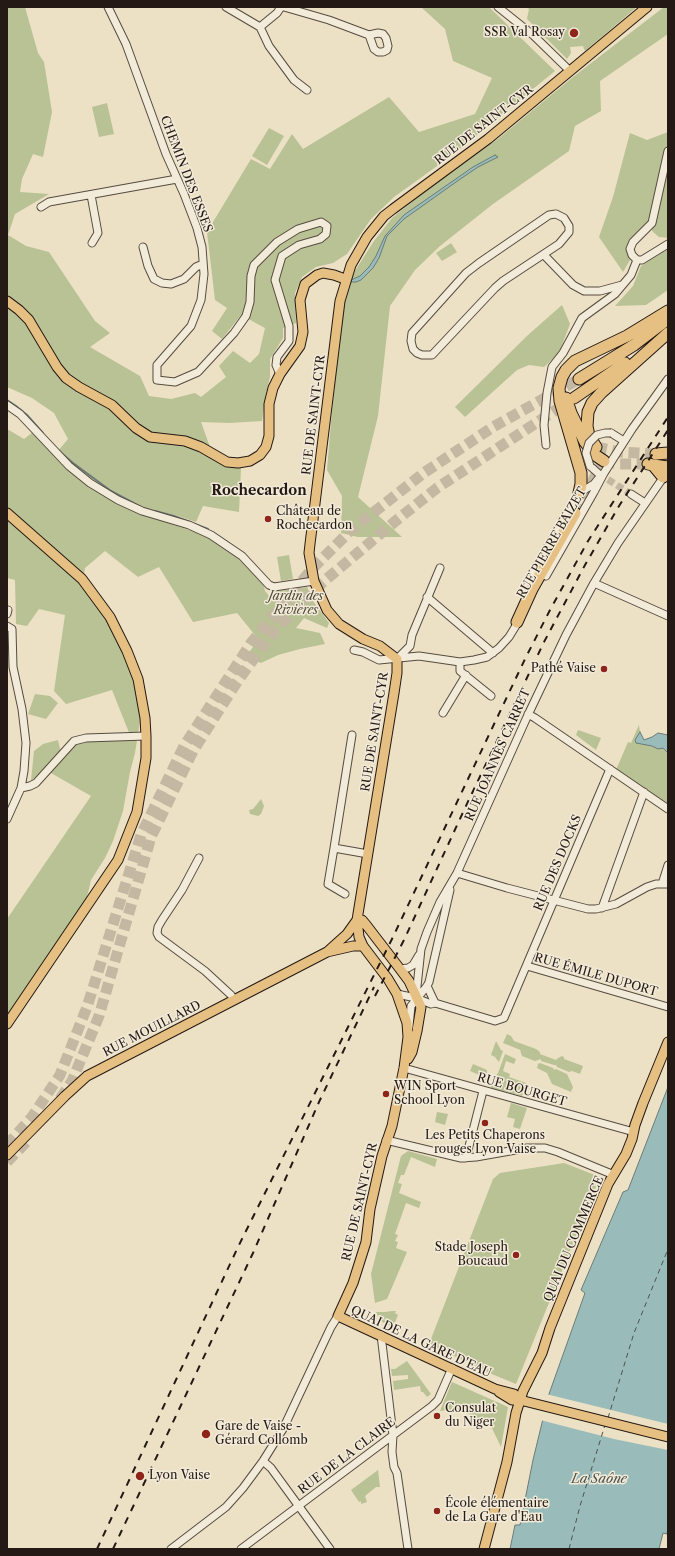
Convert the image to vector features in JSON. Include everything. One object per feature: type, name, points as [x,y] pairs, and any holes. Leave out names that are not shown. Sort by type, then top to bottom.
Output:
[{"type":"highway","points":[[579,493],[582,465],[559,396],[560,385],[566,370],[575,360],[644,326],[668,311]]},
{"type":"highway","points":[[579,379],[634,345],[668,319]]},
{"type":"highway","points":[[574,398],[621,366],[668,331]]},
{"type":"highway","points":[[596,447],[589,436],[587,426],[588,412],[592,403],[600,393],[668,331]]},
{"type":"highway","points":[[602,348],[573,370],[567,381],[566,391],[568,406],[581,436],[592,451],[604,461]]},
{"type":"highway","points":[[656,454],[668,453]]},
{"type":"highway","points":[[651,465],[667,473]]},
{"type":"highway","points":[[517,622],[532,589],[575,514]]},
{"type":"main road","name":"RUE DE SAINT-CYR","points":[[338,1316],[362,1256],[368,1228],[370,1209],[386,1140],[392,1126],[404,1068],[408,1038],[407,1022],[397,994],[388,979],[362,946],[358,937],[357,920],[394,693],[397,673],[397,659],[380,646],[363,639],[339,624],[327,610],[314,581],[309,554],[339,308],[345,279],[360,250],[375,226],[384,216],[488,139],[647,7]]},
{"type":"main road","points":[[7,301],[29,320],[57,367],[66,378],[79,388],[112,405],[136,428],[150,437],[186,441],[201,447],[227,462],[238,463],[250,461],[260,455],[266,447],[269,436],[270,404],[273,388],[280,374],[300,346],[304,332],[300,300],[305,284],[317,275],[323,273],[345,279]]},
{"type":"main road","points":[[7,513],[82,579],[110,616],[128,651],[138,679],[145,715],[146,736],[146,758],[137,812],[118,860],[7,1024]]},
{"type":"main road","name":"RUE DE SAINT-CYR","points":[[357,920],[362,920],[400,969],[411,986],[421,1007],[412,1052],[404,1068]]},
{"type":"main road","name":"RUE MOUILLARD","points":[[327,952],[347,934],[357,920]]},
{"type":"main road","name":"RUE MOUILLARD","points":[[7,1155],[65,1096],[88,1076],[327,952],[353,946],[362,946]]},
{"type":"main road","name":"QUAI DU COMMERCE","points":[[484,1549],[507,1462],[516,1413],[520,1400],[542,1353],[550,1328],[606,1190],[626,1154],[643,1103],[668,1042]]},
{"type":"main road","name":"QUAI DE LA GARE D'EAU","points":[[338,1316],[452,1368],[495,1389],[512,1400],[520,1400],[668,1437]]},
{"type":"street","name":"CHEMIN DES ESSES","points":[[108,7],[126,44],[166,154],[197,228],[202,247],[203,264],[201,300],[191,326],[157,365],[157,380],[175,382],[198,372],[234,333],[246,316],[250,302],[250,276],[254,265],[277,242],[298,229],[321,222],[327,226],[326,234],[320,239],[299,245],[282,256],[275,280],[289,326],[289,341],[277,357],[276,365],[280,374]]},
{"type":"street","points":[[226,7],[260,27],[269,46],[294,80],[307,90]]},
{"type":"street","points":[[260,27],[282,7],[329,20],[369,35]]},
{"type":"street","points":[[498,7],[533,36],[570,71]]},
{"type":"street","points":[[637,260],[632,255],[630,249],[633,242],[652,223],[668,151]]},
{"type":"street","points":[[41,207],[49,202],[177,179]]},
{"type":"street","points":[[91,195],[98,233],[92,243]]},
{"type":"street","points":[[556,214],[564,218],[567,222],[569,232],[559,244],[544,255],[503,281],[495,288],[432,355],[422,355],[413,349],[411,341],[412,333],[466,274],[479,263],[549,215],[556,214]]},
{"type":"street","points":[[637,260],[642,260],[668,244]]},
{"type":"street","points":[[143,247],[148,266],[154,279],[162,284],[171,284],[184,279],[196,267],[203,264]]},
{"type":"street","points":[[544,255],[573,285],[584,291],[600,291],[622,285]]},
{"type":"street","points":[[546,445],[544,425],[547,393],[552,367],[563,353],[582,318],[614,294],[631,275],[637,260]]},
{"type":"street","name":"RUE PIERRE BAIZET","points":[[354,650],[362,652],[375,659],[397,659],[419,656],[460,662],[487,657],[499,648],[510,637],[517,622],[519,608],[533,572],[579,493],[594,484],[668,379]]},
{"type":"street","points":[[7,405],[20,414],[69,466],[90,483],[118,500],[142,511],[189,525],[211,535],[242,556],[269,585],[274,587],[314,581]]},
{"type":"street","points":[[601,473],[582,465],[591,440],[600,434],[611,433],[617,435],[624,441]]},
{"type":"street","name":"RUE PIERRE BAIZET","points":[[517,622],[526,612],[594,492],[601,473]]},
{"type":"street","name":"RUE JOANNÈS CARRET","points":[[416,998],[421,950],[427,932],[440,902],[457,873],[528,714],[566,635],[594,583],[618,543],[667,473]]},
{"type":"street","points":[[631,494],[645,503]]},
{"type":"street","points":[[397,659],[410,646],[412,636],[427,597],[440,568]]},
{"type":"street","points":[[594,583],[668,616]]},
{"type":"street","points":[[427,597],[493,653]]},
{"type":"street","points":[[7,626],[12,629],[13,667],[26,734],[26,761],[21,788],[7,819]]},
{"type":"street","points":[[460,662],[460,671],[490,696]]},
{"type":"street","points":[[443,713],[466,675]]},
{"type":"street","points":[[528,714],[668,809]]},
{"type":"street","points":[[345,894],[328,884],[352,735]]},
{"type":"street","points":[[21,788],[36,783],[74,741],[86,738],[146,736]]},
{"type":"street","name":"RUE DES DOCKS","points":[[527,966],[610,769]]},
{"type":"street","points":[[602,908],[644,792]]},
{"type":"street","points":[[334,848],[368,854]]},
{"type":"street","points":[[199,858],[182,890],[158,926],[157,933],[159,937],[205,971],[231,995],[234,1000]]},
{"type":"street","points":[[457,873],[588,909],[602,908],[616,904],[647,887],[665,884],[668,865]]},
{"type":"street","name":"RUE JOANNÈS CARRET","points":[[428,986],[450,887]]},
{"type":"street","points":[[427,932],[440,936]]},
{"type":"street","points":[[400,969],[408,968],[413,965],[421,950]]},
{"type":"street","name":"RUE ÉMILE DUPORT","points":[[416,998],[431,1004],[435,1003],[495,1021],[501,1020],[506,1016],[527,966],[668,1007]]},
{"type":"street","points":[[397,994],[416,998],[428,986],[435,1003]]},
{"type":"street","name":"RUE DE SAINT-CYR","points":[[408,1038],[411,1006],[416,998]]},
{"type":"street","name":"RUE BOURGET","points":[[404,1068],[634,1132]]},
{"type":"street","points":[[466,1158],[483,1091]]},
{"type":"street","points":[[386,1140],[461,1158],[527,1148],[545,1148],[614,1176]]},
{"type":"street","points":[[171,1549],[226,1507],[243,1488],[263,1461],[283,1429],[331,1327],[338,1316]]},
{"type":"street","points":[[381,1335],[393,1435],[392,1452],[408,1549]]},
{"type":"street","name":"RUE DE LA CLAIRE","points":[[241,1549],[432,1406],[438,1400],[452,1368]]},
{"type":"street","points":[[263,1461],[269,1465],[330,1549]]},
{"type":"green space","points":[[7,7],[25,7],[38,53],[44,62],[52,112],[43,157],[33,154],[22,179],[20,192],[49,194],[15,214],[8,235],[26,246],[49,252],[95,321],[110,333],[90,347],[140,376],[149,396],[171,399],[195,393],[201,397],[226,377],[219,366],[233,351],[250,363],[259,354],[265,328],[241,315],[222,339],[212,331],[227,308],[215,300],[207,232],[251,159],[270,169],[292,134],[303,149],[389,97],[419,132],[475,114],[492,78],[453,61],[445,29],[421,7],[489,7],[555,71],[451,156],[394,197],[371,219],[347,254],[333,263],[316,267],[302,277],[295,293],[296,323],[283,328],[283,338],[270,359],[270,377],[262,421],[229,423],[201,422],[210,447],[206,455],[225,467],[241,468],[239,512],[203,506],[196,522],[175,515],[143,508],[119,497],[92,479],[58,451],[68,439],[54,413],[32,398],[7,387]]},
{"type":"green space","name":"SSR Val Rosay","points":[[526,7],[637,7],[585,51],[583,46],[570,47],[571,53],[567,59],[527,19],[529,9]]},
{"type":"green space","points":[[664,7],[668,7],[668,34],[600,81],[601,111],[575,126],[569,151],[493,204],[440,246],[415,270],[390,306],[378,416],[358,497],[402,537],[358,537],[341,533],[342,496],[327,470],[344,302],[351,277],[374,241],[392,218],[427,190],[499,138],[573,77]]},
{"type":"green space","points":[[107,103],[114,134],[99,137],[92,107]]},
{"type":"green space","points":[[269,128],[284,136],[267,165],[252,156]]},
{"type":"green space","points":[[668,132],[668,238],[659,237],[653,232],[648,224],[630,239],[627,248],[630,260],[623,272],[599,237],[613,197],[630,133],[647,140]]},
{"type":"green space","points":[[451,243],[457,252],[442,261],[436,253]]},
{"type":"green space","points":[[668,249],[668,290],[646,305],[615,306],[633,286],[641,266]]},
{"type":"green space","points":[[562,305],[570,324],[559,353],[544,367],[529,365],[517,370],[465,417],[455,407],[528,335]]},
{"type":"green space","name":"Jardin des Rivières","points":[[7,429],[24,439],[33,432],[116,501],[140,514],[210,537],[233,553],[263,582],[265,591],[270,597],[271,592],[307,587],[313,601],[329,623],[327,628],[304,618],[296,628],[320,633],[325,644],[278,655],[261,663],[245,657],[259,640],[237,613],[193,622],[159,567],[138,577],[105,551],[85,568],[83,583],[99,602],[126,654],[136,681],[141,715],[135,753],[123,811],[113,841],[105,858],[91,880],[87,897],[7,1018],[7,919],[91,796],[44,769],[31,781],[34,751],[43,744],[58,740],[61,753],[74,741],[132,740],[112,690],[66,704],[54,691],[65,615],[39,609],[27,626],[16,624],[15,580],[7,578]]},
{"type":"green space","points":[[289,555],[293,579],[281,581],[277,557]]},
{"type":"green space","points":[[35,694],[50,696],[58,703],[46,719],[28,714]]},
{"type":"green space","points":[[639,725],[640,732],[635,740],[663,748],[668,753],[668,804],[616,770],[628,742],[631,743]]},
{"type":"green space","points":[[578,730],[601,738],[596,750],[576,735]]},
{"type":"green space","points":[[261,799],[264,806],[261,814],[258,816],[250,814],[249,810],[253,809]]},
{"type":"green space","points":[[507,1034],[511,1036],[514,1041],[536,1049],[540,1052],[540,1054],[556,1060],[562,1056],[564,1059],[583,1066],[580,1074],[572,1071],[569,1072],[557,1067],[556,1065],[541,1061],[541,1059],[535,1061],[522,1056],[520,1050],[533,1055],[503,1043]]},
{"type":"green space","points":[[496,1041],[503,1051],[499,1062],[491,1055]]},
{"type":"green space","points":[[505,1054],[516,1059],[514,1064],[506,1061],[503,1071],[510,1074],[509,1077],[526,1083],[522,1096],[491,1088],[493,1079],[498,1073]]},
{"type":"green space","points":[[540,1063],[553,1068],[554,1070],[556,1069],[567,1074],[573,1087],[571,1092],[552,1084],[547,1073],[537,1068],[538,1064]]},
{"type":"green space","points":[[473,1064],[487,1070],[487,1077],[485,1081],[482,1076],[470,1071]]},
{"type":"green space","points":[[511,1103],[527,1108],[520,1129],[513,1127],[515,1119],[507,1117]]},
{"type":"green space","points":[[437,1112],[448,1114],[445,1125],[435,1122]]},
{"type":"green space","points":[[408,1151],[437,1159],[435,1167],[411,1157],[404,1175],[401,1175],[398,1183],[402,1184],[399,1193],[421,1202],[419,1208],[406,1203],[395,1234],[398,1235],[395,1241],[398,1242],[396,1248],[407,1252],[387,1299],[375,1303],[371,1274],[401,1156]]},
{"type":"green space","name":"Stade Joseph Boucaud","points":[[564,1163],[600,1177],[516,1384],[487,1372],[427,1343],[431,1339],[493,1179],[500,1173]]},
{"type":"green space","points":[[396,1311],[395,1313],[398,1315],[393,1327],[380,1321],[376,1312],[385,1312]]},
{"type":"green space","points":[[407,1361],[431,1394],[427,1397],[423,1392],[421,1392],[420,1386],[394,1390],[393,1381],[408,1379],[408,1375],[392,1376],[391,1369],[395,1369]]},
{"type":"green space","points":[[452,1382],[508,1407],[501,1447],[489,1422],[456,1409],[440,1411]]},
{"type":"green space","points":[[378,1470],[380,1487],[376,1487],[365,1496],[367,1502],[361,1504],[361,1501],[359,1502],[351,1490]]},
{"type":"water","points":[[495,155],[498,157],[478,167],[404,219],[387,236],[379,258],[373,268],[361,280],[350,282],[351,280],[360,276],[369,267],[385,236],[404,215],[473,167]]},
{"type":"water","points":[[640,732],[644,740],[658,733],[668,735],[668,753],[663,748],[658,749],[652,746],[636,743],[635,740]]},
{"type":"water","name":"La Saône","points":[[668,1087],[667,1534],[663,1533],[659,1549],[510,1549],[515,1525],[520,1525],[533,1460],[549,1394],[585,1293],[581,1290],[623,1192],[628,1190]]},
{"type":"pier","points":[[546,1394],[668,1424],[668,1450],[614,1439],[540,1420]]},
{"type":"waterway","points":[[7,400],[27,415],[43,433]]},
{"type":"waterway","points":[[59,451],[111,491],[141,507]]},
{"type":"waterway","points":[[155,511],[174,516],[208,529]]},
{"type":"ferry route","points":[[608,1418],[634,1333],[668,1249]]},
{"type":"ferry route","points":[[569,1549],[580,1506],[605,1425]]},
{"type":"tunnel","points":[[7,1145],[32,1117],[60,1075],[87,1007],[141,835],[184,746],[251,643],[311,570],[350,531],[425,472],[493,427],[579,379]]},
{"type":"tunnel","points":[[60,1099],[72,1081],[99,1016],[151,837],[193,751],[237,682],[260,650],[274,631],[323,582],[398,519],[437,488],[568,402]]},
{"type":"tunnel","points":[[596,447],[620,452],[656,454]]},
{"type":"tunnel","points":[[575,513],[602,464],[601,457],[598,452]]},
{"type":"tunnel","points":[[604,461],[617,464],[648,464]]},
{"type":"tunnel","points":[[599,474],[631,494]]},
{"type":"tunnel","points":[[7,1162],[29,1139]]},
{"type":"railway","points":[[97,1549],[238,1247],[392,939],[525,659],[588,541],[668,417]]},
{"type":"railway","points":[[375,996],[404,940],[544,642],[585,565],[619,506],[668,430]]},
{"type":"railway","points":[[113,1549],[253,1253],[319,1102],[374,987]]},
{"type":"place","name":"SSR Val Rosay","points":[[574,33]]},
{"type":"place","name":"Château de Rochecardon","points":[[268,519]]},
{"type":"place","name":"Pathé Vaise","points":[[604,669]]},
{"type":"place","name":"WIN Sport School Lyon","points":[[386,1094]]},
{"type":"place","name":"Les Petits Chaperons rouges Lyon Vaise","points":[[485,1123]]},
{"type":"place","name":"Stade Joseph Boucaud","points":[[516,1255]]},
{"type":"place","name":"Consulat du Niger","points":[[437,1416]]},
{"type":"place","name":"Gare de Vaise - Gérard Collomb","points":[[206,1434]]},
{"type":"place","name":"Lyon Vaise","points":[[140,1476]]},
{"type":"place","name":"École élémentaire de La Gare d'Eau","points":[[437,1511]]},
{"type":"district","name":"Rochecardon","points":[[259,491]]}]
